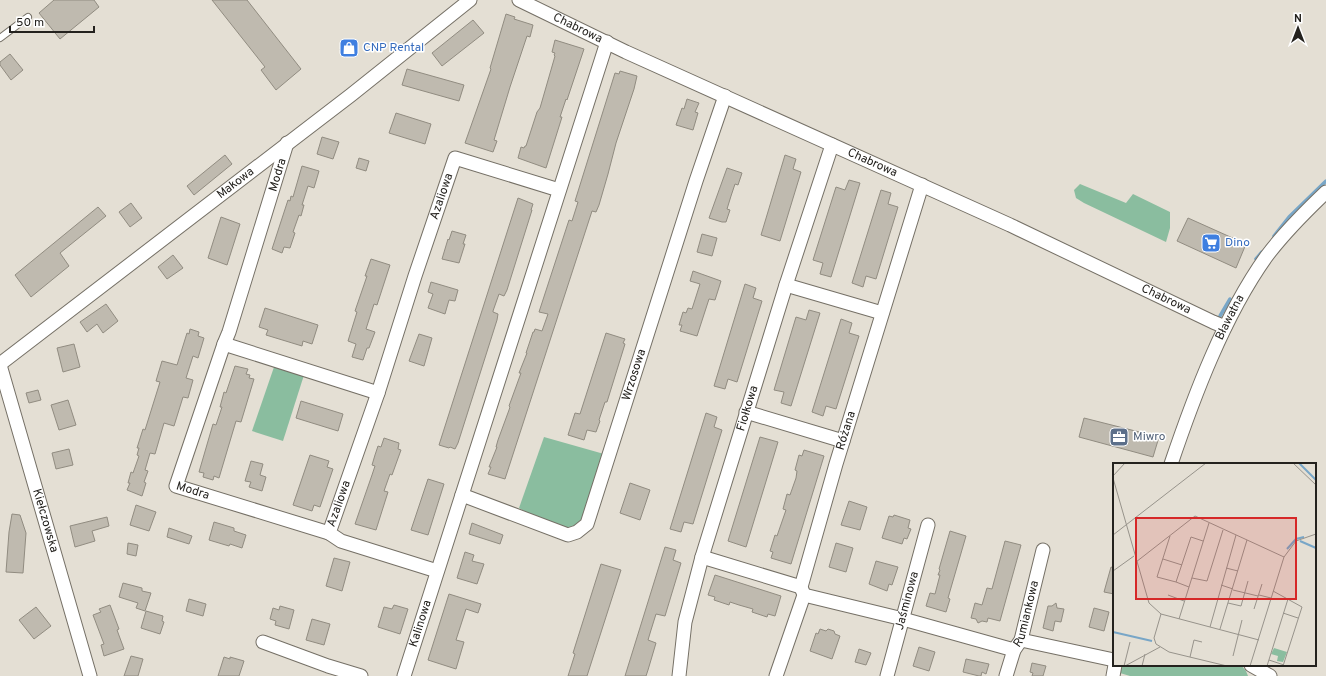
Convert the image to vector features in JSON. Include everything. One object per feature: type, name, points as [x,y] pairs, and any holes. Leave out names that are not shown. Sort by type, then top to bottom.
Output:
[{"type":"street","name":"Makowa","points":[[0,365],[351,95],[470,0]]},
{"type":"street","name":"Chabrowa","points":[[519,0],[626,52],[1010,225],[1225,327]]},
{"type":"street","points":[[437,571],[607,42]]},
{"type":"street","name":"Wrzosowa","points":[[462,495],[568,535],[577,532],[587,524],[696,181],[725,96]]},
{"type":"street","name":"Modra","points":[[287,143],[229,332],[176,486],[329,533]]},
{"type":"street","name":"Fiołkowa","points":[[679,676],[685,622],[702,557],[786,285],[832,145]]},
{"type":"street","name":"Azaliowa","points":[[437,571],[341,541],[329,533],[378,393],[415,276],[455,158],[559,190]]},
{"type":"street","name":"Różana","points":[[776,676],[803,591],[843,441],[922,186]]},
{"type":"street","name":"Bławatna","points":[[1171,463],[1199,387],[1225,327],[1266,258],[1287,232],[1326,192]]},
{"type":"street","points":[[786,285],[882,313]]},
{"type":"street","points":[[224,344],[378,393]]},
{"type":"street","name":"Kiełczowska","points":[[0,365],[90,676]]},
{"type":"street","points":[[746,412],[843,441]]},
{"type":"street","name":"Jaśminowa","points":[[887,676],[928,525]]},
{"type":"street","name":"Rumiankowa","points":[[1006,676],[1017,645],[1043,550]]},
{"type":"street","points":[[702,557],[803,591],[903,619],[1017,645],[1113,660]]},
{"type":"street","name":"Kalinowa","points":[[404,676],[437,571]]},
{"type":"street","points":[[263,642],[328,666],[361,676]]},
{"type":"street","points":[[1112,676],[1115,666]]},
{"type":"lane","points":[[0,38],[28,17]]},
{"type":"green space","points":[[1080,184],[1126,203],[1133,194],[1170,212],[1170,228],[1166,242],[1076,198],[1074,190]]},
{"type":"green space","points":[[276,366],[304,375],[283,441],[252,431],[274,367]]},
{"type":"green space","points":[[544,437],[604,454],[585,513],[579,525],[568,531],[547,525],[519,508]]},
{"type":"green space","points":[[1123,666],[1242,666],[1248,676],[1130,676],[1120,673]]},
{"type":"building","points":[[54,0],[94,0],[99,7],[60,39],[39,13]]},
{"type":"building","points":[[212,0],[247,0],[301,69],[276,90],[261,70],[265,67]]},
{"type":"building","points":[[506,14],[515,17],[514,19],[533,25],[530,37],[527,36],[510,87],[494,140],[497,141],[493,152],[465,143],[491,69],[490,68]]},
{"type":"building","points":[[473,20],[484,33],[442,66],[432,53]]},
{"type":"building","points":[[555,40],[584,49],[560,117],[562,117],[546,168],[518,158],[521,147],[524,148],[526,146],[537,112],[540,108],[555,56],[555,53],[552,52]]},
{"type":"building","points":[[349,42],[355,50],[345,57],[340,49]]},
{"type":"building","points":[[10,54],[23,70],[11,80],[0,65],[0,62]]},
{"type":"building","points":[[407,69],[464,85],[459,101],[402,85]]},
{"type":"building","points":[[620,71],[637,76],[616,143],[599,205],[596,212],[592,211],[505,479],[488,474],[533,332],[535,329],[542,331],[548,314],[539,312],[569,220],[572,221],[578,202],[575,201],[615,73],[619,74]]},
{"type":"building","points":[[687,99],[699,103],[695,112],[698,113],[693,130],[676,125]]},
{"type":"building","points":[[396,113],[431,124],[425,144],[389,133]]},
{"type":"building","points":[[322,137],[339,142],[333,159],[317,154]]},
{"type":"building","points":[[225,155],[232,164],[194,195],[187,186]]},
{"type":"building","points":[[785,155],[796,159],[793,169],[801,172],[780,241],[761,235]]},
{"type":"building","points":[[359,158],[369,161],[366,171],[356,168]]},
{"type":"building","points":[[302,166],[319,171],[314,188],[308,186],[302,205],[304,205],[301,216],[299,215],[293,232],[295,233],[290,248],[284,247],[282,253],[272,249],[288,200],[290,201],[291,196],[293,197]]},
{"type":"building","points":[[727,168],[742,173],[738,185],[735,184],[731,196],[727,209],[730,210],[726,222],[722,222],[709,218]]},
{"type":"building","points":[[849,180],[860,183],[831,277],[820,274],[823,263],[813,260],[836,187],[845,190]]},
{"type":"building","points":[[881,190],[891,193],[888,204],[898,207],[876,279],[866,276],[863,287],[852,283]]},
{"type":"building","points":[[518,198],[533,204],[532,210],[507,290],[504,296],[499,294],[493,311],[498,314],[497,320],[458,443],[455,449],[449,448],[439,445]]},
{"type":"building","points":[[131,203],[142,218],[130,227],[119,212]]},
{"type":"building","points":[[98,207],[106,216],[60,253],[69,266],[31,297],[15,275]]},
{"type":"building","points":[[221,217],[240,224],[227,265],[208,258]]},
{"type":"building","name":"Dino","points":[[1188,218],[1246,244],[1236,268],[1177,241]]},
{"type":"building","points":[[452,231],[466,235],[463,244],[465,244],[459,263],[442,259]]},
{"type":"building","points":[[702,234],[717,238],[712,256],[697,252]]},
{"type":"building","points":[[173,255],[183,268],[167,279],[158,267]]},
{"type":"building","points":[[371,259],[390,265],[377,305],[374,304],[366,329],[375,332],[363,360],[352,357],[356,344],[348,341],[357,312],[355,311]]},
{"type":"building","points":[[693,271],[721,281],[715,300],[709,299],[697,336],[680,331],[682,325],[679,325],[683,312],[686,313],[688,308],[692,309],[700,284],[690,281]]},
{"type":"building","points":[[431,282],[458,290],[455,301],[449,300],[445,314],[428,308],[433,294],[428,292]]},
{"type":"building","points":[[745,284],[756,288],[753,298],[762,301],[737,382],[728,379],[725,389],[714,386]]},
{"type":"building","points":[[106,304],[118,321],[103,333],[97,324],[87,332],[80,322]]},
{"type":"building","points":[[265,308],[318,325],[312,344],[303,341],[302,346],[266,335],[268,330],[259,327]]},
{"type":"building","points":[[809,310],[820,313],[791,406],[781,403],[784,392],[774,390],[796,317],[806,320]]},
{"type":"building","points":[[841,319],[852,323],[849,333],[859,336],[836,409],[826,406],[823,416],[812,412]]},
{"type":"building","points":[[190,329],[199,332],[198,336],[204,338],[198,358],[193,356],[186,378],[193,380],[188,398],[183,397],[174,426],[164,423],[155,454],[150,453],[145,470],[148,471],[144,482],[146,483],[142,496],[127,490],[130,483],[128,483],[131,472],[133,473],[139,456],[137,455],[139,448],[137,448],[143,429],[145,430],[160,382],[156,381],[162,361],[177,365],[187,333],[189,334]]},
{"type":"building","points":[[606,333],[625,339],[623,343],[625,344],[596,432],[587,430],[584,440],[568,435],[575,413],[580,414]]},
{"type":"building","points":[[419,334],[432,338],[424,366],[409,361]]},
{"type":"building","points":[[74,344],[80,367],[63,372],[57,348]]},
{"type":"building","points":[[235,366],[248,369],[246,374],[250,375],[249,378],[254,379],[241,422],[236,421],[219,478],[214,476],[213,480],[203,477],[204,473],[199,472],[213,424],[216,425],[222,407],[220,407],[224,392],[226,393]]},
{"type":"building","points":[[38,390],[41,400],[29,403],[26,393]]},
{"type":"building","points":[[68,400],[76,425],[59,430],[51,405]]},
{"type":"building","points":[[301,401],[343,414],[338,431],[296,418]]},
{"type":"building","points":[[706,413],[717,417],[714,427],[722,430],[693,524],[684,522],[681,532],[670,529]]},
{"type":"building","name":"Miwro","points":[[1084,418],[1159,437],[1153,457],[1079,437]]},
{"type":"building","points":[[760,437],[778,442],[746,547],[728,541]]},
{"type":"building","points":[[384,438],[399,443],[398,449],[401,450],[392,475],[390,474],[384,491],[388,492],[376,530],[355,524],[375,466],[372,465],[378,446],[381,447]]},
{"type":"building","points":[[69,449],[73,465],[56,469],[52,453]]},
{"type":"building","points":[[804,450],[824,456],[791,564],[771,558],[773,552],[770,551],[786,510],[783,509],[787,494],[790,495],[796,478],[797,471],[795,470],[799,455],[802,456]]},
{"type":"building","points":[[310,455],[329,461],[327,467],[333,469],[320,507],[314,505],[312,511],[293,505]]},
{"type":"building","points":[[251,461],[263,464],[260,475],[266,477],[262,491],[249,487],[251,482],[245,481]]},
{"type":"building","points":[[428,479],[444,484],[428,535],[411,530]]},
{"type":"building","points":[[630,483],[650,490],[640,520],[620,513]]},
{"type":"building","points":[[849,501],[867,507],[860,530],[841,525]]},
{"type":"building","points":[[136,505],[156,512],[149,531],[130,525]]},
{"type":"building","points":[[12,514],[20,515],[26,533],[23,573],[6,572]]},
{"type":"building","points":[[894,515],[910,520],[908,528],[911,529],[907,539],[904,538],[902,544],[882,538],[889,516],[893,517]]},
{"type":"building","points":[[107,517],[109,526],[92,531],[95,541],[75,547],[70,526]]},
{"type":"building","points":[[214,522],[234,528],[234,531],[246,535],[242,548],[209,540]]},
{"type":"building","points":[[472,523],[503,535],[500,544],[469,534]]},
{"type":"building","points":[[169,528],[192,536],[189,544],[167,537]]},
{"type":"building","points":[[950,531],[966,536],[948,598],[950,599],[946,612],[926,606],[930,593],[935,594],[940,575],[938,575],[939,569]]},
{"type":"building","points":[[1005,541],[1021,545],[1000,621],[988,618],[987,622],[982,621],[978,623],[976,619],[971,618],[975,603],[982,605],[987,588],[992,589]]},
{"type":"building","points":[[128,543],[138,545],[136,556],[127,554]]},
{"type":"building","points":[[836,543],[853,548],[846,572],[829,567]]},
{"type":"building","points":[[665,547],[676,550],[673,560],[681,563],[665,616],[656,614],[648,640],[656,643],[646,676],[625,676]]},
{"type":"building","points":[[465,552],[474,555],[472,561],[484,564],[477,584],[457,578]]},
{"type":"building","points":[[334,558],[350,562],[342,591],[326,586]]},
{"type":"building","points":[[876,561],[898,567],[892,585],[889,584],[887,591],[869,584]]},
{"type":"building","points":[[601,564],[621,570],[587,676],[568,676],[575,654],[573,653]]},
{"type":"building","points":[[1111,567],[1113,568],[1113,594],[1104,592]]},
{"type":"building","points":[[715,575],[781,596],[775,616],[768,614],[767,617],[752,612],[753,609],[730,602],[729,605],[714,600],[715,597],[708,595]]},
{"type":"building","points":[[123,583],[142,588],[142,591],[151,593],[145,611],[136,608],[138,603],[119,597]]},
{"type":"building","points":[[449,594],[481,604],[478,613],[466,609],[456,640],[464,642],[456,669],[428,660]]},
{"type":"building","points":[[189,599],[206,604],[203,616],[186,611]]},
{"type":"building","points":[[1056,603],[1057,608],[1064,609],[1061,622],[1055,621],[1053,631],[1043,628],[1048,606],[1052,606]]},
{"type":"building","points":[[110,605],[119,629],[117,630],[124,649],[104,656],[101,645],[104,644],[93,615],[101,612],[99,609]]},
{"type":"building","points":[[394,605],[408,609],[400,634],[378,627],[384,607],[392,609]]},
{"type":"building","points":[[280,606],[294,610],[289,629],[275,625],[276,621],[270,619],[273,608],[279,610]]},
{"type":"building","points":[[36,607],[51,626],[34,639],[19,620]]},
{"type":"building","points":[[1094,608],[1109,612],[1104,631],[1089,627]]},
{"type":"building","points":[[146,611],[163,616],[162,621],[164,622],[160,634],[141,628]]},
{"type":"building","points":[[312,619],[330,624],[324,645],[306,640]]},
{"type":"building","points":[[820,629],[834,631],[835,634],[840,636],[832,659],[810,651],[816,633],[818,634]]},
{"type":"building","points":[[919,647],[935,652],[929,671],[913,666]]},
{"type":"building","points":[[859,649],[871,653],[866,665],[855,662]]},
{"type":"building","points":[[131,656],[143,659],[138,676],[124,676]]},
{"type":"building","points":[[224,657],[244,661],[239,676],[218,676]]},
{"type":"building","points":[[966,659],[989,664],[986,674],[982,672],[981,676],[979,676],[963,672]]},
{"type":"building","points":[[1032,663],[1046,666],[1043,676],[1032,676],[1033,673],[1030,672]]},
{"type":"waterway","points":[[1274,236],[1289,217],[1326,181]]},
{"type":"waterway","points":[[1256,259],[1262,252]]},
{"type":"waterway","points":[[1220,316],[1230,299]]},
{"type":"place","name":"CNP Rental","points":[[349,48]]},
{"type":"place","name":"Dino","points":[[1211,243]]},
{"type":"place","name":"Miwro","points":[[1119,437]]}]
